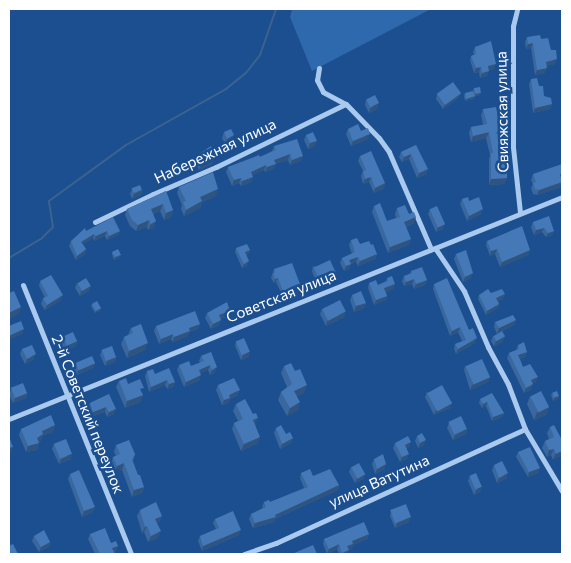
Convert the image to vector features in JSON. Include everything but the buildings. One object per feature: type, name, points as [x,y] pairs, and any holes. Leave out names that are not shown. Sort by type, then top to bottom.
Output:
[{"type":"street","name":"Свияжская улица","points":[[517,10],[513,26],[513,147],[520,213]]},
{"type":"street","points":[[319,68],[317,80],[323,92],[346,104],[380,138],[389,152],[433,249],[464,291],[488,347],[508,384],[525,430],[562,491]]},
{"type":"street","name":"Набережная улица","points":[[95,222],[216,167],[346,104]]},
{"type":"street","name":"Советская улица","points":[[9,419],[67,394],[562,197]]},
{"type":"street","name":"2-й Советский переулок","points":[[23,285],[132,554]]},
{"type":"street","name":"улица Ватутина","points":[[244,554],[276,543],[525,430]]},
{"type":"shaded area","points":[[292,9],[431,9],[312,71],[290,17]]},
{"type":"waterway","points":[[9,258],[41,239],[53,227],[49,201],[126,145],[226,89],[246,73],[260,55],[276,9]]}]
